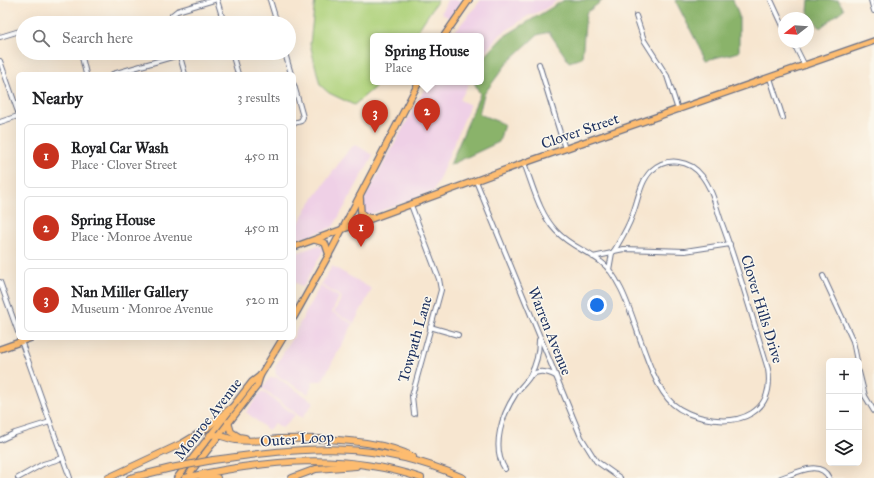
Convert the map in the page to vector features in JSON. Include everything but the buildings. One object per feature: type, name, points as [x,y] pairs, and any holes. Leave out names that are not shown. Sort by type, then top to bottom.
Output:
[{"type":"highway","points":[[108,478],[183,443],[203,431],[231,408]]},
{"type":"highway","points":[[228,422],[231,432],[239,438],[256,440]]},
{"type":"highway","points":[[210,435],[218,435],[236,440],[335,440],[360,442],[410,455],[422,462]]},
{"type":"highway","name":"Outer Loop","points":[[130,478],[213,460],[273,452],[334,448],[363,450],[422,462],[462,478]]},
{"type":"highway","name":"Outer Loop","points":[[202,475],[270,464],[307,461],[344,461],[377,466],[420,478]]},
{"type":"highway","points":[[292,478],[309,470],[326,467],[377,466]]},
{"type":"highway","points":[[187,478],[202,475],[217,478]]},
{"type":"main road","points":[[446,33],[469,0]]},
{"type":"main road","name":"Clover Street","points":[[296,246],[524,163],[874,41]]},
{"type":"main road","points":[[296,313],[329,255],[417,85]]},
{"type":"main road","points":[[361,194],[361,213],[366,217],[374,218]]},
{"type":"main road","points":[[314,240],[325,243],[329,255]]},
{"type":"main road","points":[[0,349],[21,340]]},
{"type":"main road","name":"Monroe Avenue","points":[[187,478],[218,435],[257,386],[260,376],[282,340]]},
{"type":"main road","name":"Monroe Avenue","points":[[177,478],[252,382],[260,376]]},
{"type":"street","points":[[172,16],[172,14],[177,11],[214,0]]},
{"type":"street","points":[[217,0],[222,16]]},
{"type":"street","points":[[270,0],[274,16]]},
{"type":"street","points":[[771,0],[778,15]]},
{"type":"street","points":[[871,0],[874,11]]},
{"type":"street","points":[[636,16],[644,40],[667,76],[678,110]]},
{"type":"street","points":[[0,37],[16,32]]},
{"type":"street","points":[[796,48],[805,66]]},
{"type":"street","points":[[83,60],[86,72]]},
{"type":"street","points":[[120,72],[159,60]]},
{"type":"street","points":[[181,60],[184,72]]},
{"type":"street","points":[[234,60],[237,72]]},
{"type":"street","points":[[287,60],[290,72]]},
{"type":"street","points":[[0,61],[16,106]]},
{"type":"street","points":[[539,64],[544,85],[565,149]]},
{"type":"street","points":[[770,78],[783,118]]},
{"type":"street","points":[[296,92],[303,117],[301,121],[296,122]]},
{"type":"street","points":[[0,122],[16,117]]},
{"type":"street","name":"Clover Hills Drive","points":[[524,163],[544,214],[551,226],[567,241],[603,263],[609,270],[628,305],[658,383],[670,402],[685,412],[699,417],[725,421],[738,420],[750,414],[762,402],[768,388],[769,375],[730,244],[712,196],[701,175],[684,163],[670,162],[656,167],[648,176],[628,226],[613,252],[609,270]]},
{"type":"street","name":"Warren Avenue","points":[[476,181],[587,449],[600,464],[620,478]]},
{"type":"street","name":"Towpath Lane","points":[[411,205],[440,283],[441,295],[430,327],[412,396],[414,414]]},
{"type":"street","points":[[592,257],[624,249],[685,251],[730,244]]},
{"type":"street","points":[[823,276],[853,341],[856,358]]},
{"type":"street","points":[[0,282],[16,326]]},
{"type":"street","points":[[430,327],[458,335]]},
{"type":"street","points":[[530,376],[539,350],[540,338]]},
{"type":"street","points":[[21,340],[70,478]]},
{"type":"street","points":[[505,469],[501,462],[499,453],[502,424],[512,400],[530,376],[536,371],[541,371],[556,376]]},
{"type":"street","points":[[862,384],[865,396],[874,411]]},
{"type":"street","points":[[0,440],[15,433],[50,422]]},
{"type":"street","points":[[18,478],[43,464],[63,458]]},
{"type":"street","points":[[781,478],[816,467],[823,469],[829,478]]},
{"type":"shaded area","points":[[447,0],[462,0],[449,18],[441,13]]},
{"type":"shaded area","points":[[481,0],[558,0],[543,10],[528,16],[501,34],[484,53],[484,33],[454,33]]},
{"type":"shaded area","points":[[426,85],[468,85],[460,100],[470,105],[434,191],[369,215],[364,213],[362,204]]},
{"type":"shaded area","points":[[356,145],[373,155],[333,227],[297,240],[296,229],[306,209],[350,148]]},
{"type":"shaded area","points":[[318,245],[324,249],[303,287],[296,283],[296,253]]},
{"type":"shaded area","points":[[332,266],[372,289],[354,323],[334,312],[342,297],[321,285]]},
{"type":"shaded area","points":[[320,286],[339,297],[332,312],[353,324],[322,381],[313,381],[308,394],[276,375],[275,367],[291,340],[296,340],[296,330]]},
{"type":"shaded area","points":[[276,377],[314,402],[302,418],[262,388],[270,378]]},
{"type":"shaded area","points":[[262,391],[295,415],[282,428],[275,423],[268,430],[246,412]]},
{"type":"green space","points":[[315,0],[438,0],[416,33],[370,33],[370,85],[377,85],[354,105],[329,93],[320,85],[310,44]]},
{"type":"green space","points":[[564,0],[603,0],[586,13],[582,58],[569,62],[549,32],[537,35],[508,62],[484,94],[479,114],[504,124],[499,142],[450,165],[480,94],[476,85],[484,85],[484,58],[503,37]]},
{"type":"green space","points":[[675,0],[733,0],[739,16],[739,52],[706,60]]},
{"type":"green space","points":[[809,0],[838,0],[844,9],[820,28],[814,20],[814,12],[808,12]]},
{"type":"place","name":"Spring House","points":[[427,131]]},
{"type":"place","name":"Nan Miller Gallery","points":[[375,133]]},
{"type":"place","name":"Royal Car Wash","points":[[361,247]]}]
